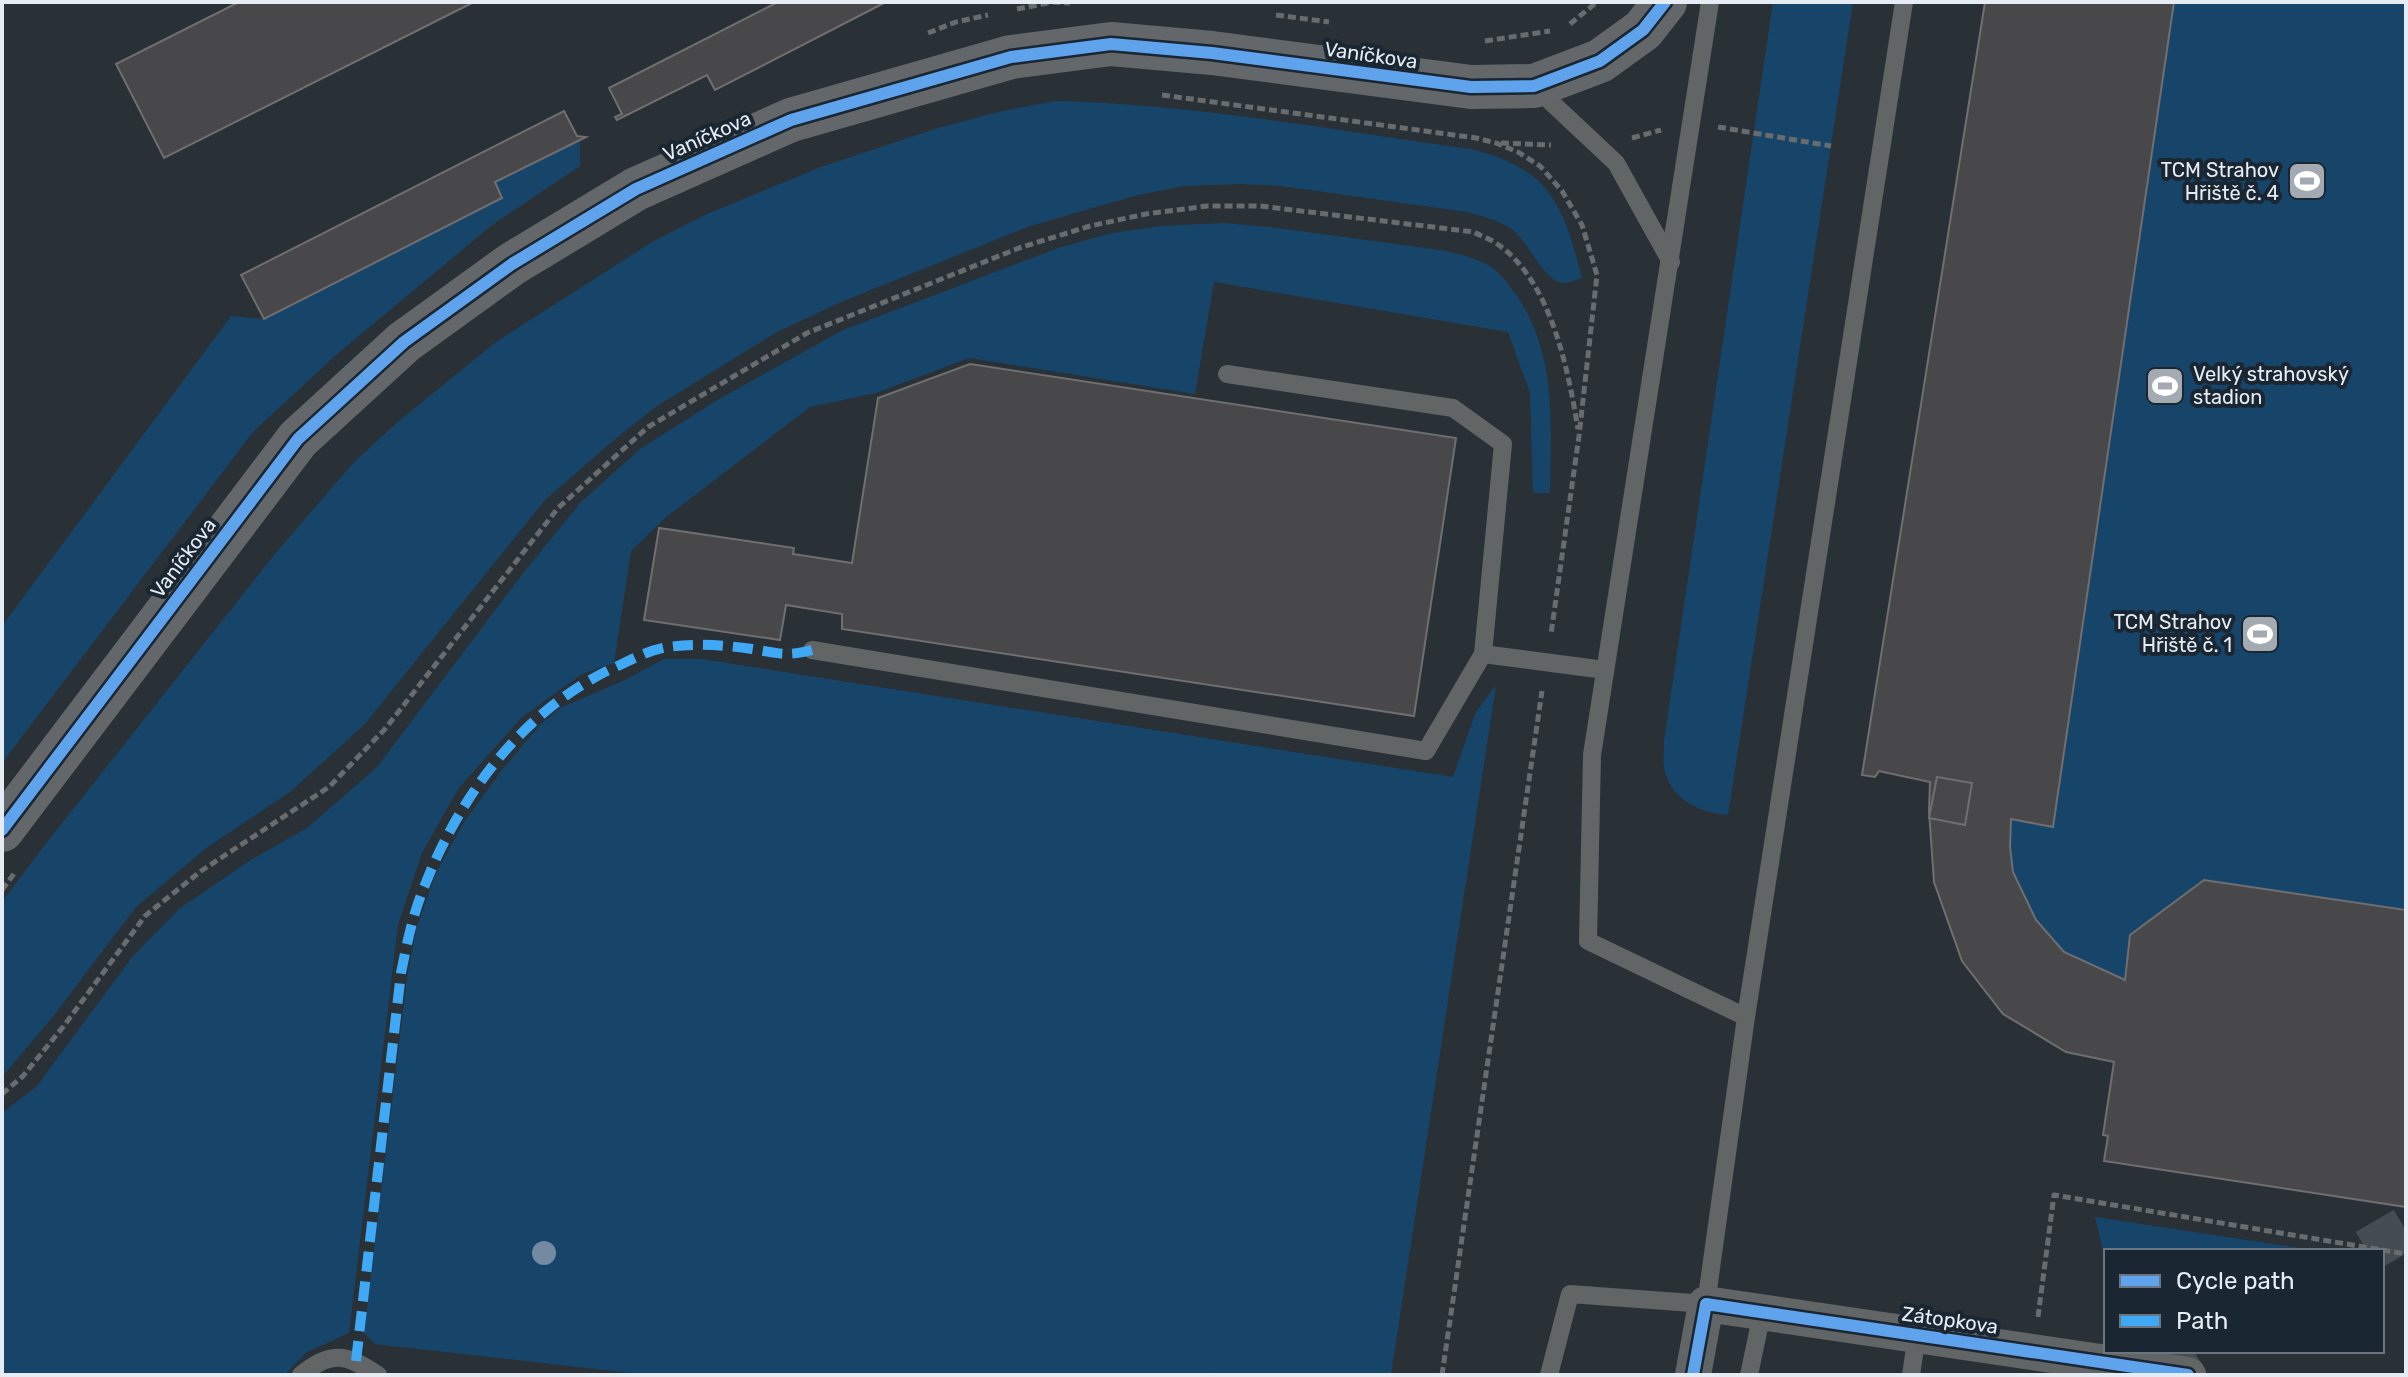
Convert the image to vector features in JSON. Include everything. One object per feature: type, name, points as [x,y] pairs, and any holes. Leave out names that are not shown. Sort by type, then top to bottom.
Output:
[{"type":"main road","name":"Vaníčkova","points":[[11,848],[298,439],[404,342],[512,264],[636,189],[791,120],[1011,57],[1111,44],[1212,53],[1471,87],[1534,86],[1600,61],[1643,30],[1665,2]]},
{"type":"street","name":"Zátopkova","points":[[1706,1304],[2188,1375]]},
{"type":"street","points":[[1693,1375],[1706,1304]]},
{"type":"lane","points":[[1710,2],[1592,755],[1588,941],[1746,1017]]},
{"type":"lane","points":[[1549,1375],[1570,1294],[1706,1304],[1746,1017],[1904,2]]},
{"type":"lane","points":[[1534,86],[1616,163],[1671,262]]},
{"type":"lane","points":[[812,650],[1426,751],[1483,654],[1503,444],[1453,408],[1227,374]]},
{"type":"lane","points":[[1483,654],[1605,670]]},
{"type":"lane","points":[[1749,1375],[1762,1313]]},
{"type":"lane","points":[[1911,1375],[1917,1335]]},
{"type":"lane","points":[[301,1375],[319,1361],[336,1357],[356,1361],[378,1375]]},
{"type":"path","points":[[1011,11],[1053,2],[1084,4]]},
{"type":"path","points":[[1471,43],[1563,29],[1597,2]]},
{"type":"path","points":[[928,33],[956,22],[998,13]]},
{"type":"path","points":[[1268,14],[1340,24]]},
{"type":"path","points":[[1153,94],[1496,143],[1540,166],[1562,191],[1582,225],[1597,275],[1579,436],[1442,1375]]},
{"type":"path","points":[[1691,122],[1831,146]]},
{"type":"path","points":[[2,1094],[23,1076],[63,1027],[145,916],[201,871],[329,787],[385,729],[558,508],[648,427],[807,333],[1019,248],[1090,226],[1146,214],[1207,206],[1260,206],[1474,232],[1496,243],[1517,262],[1547,310],[1561,350],[1579,436]]},
{"type":"path","points":[[2,890],[11,848]]},
{"type":"path","points":[[2034,1353],[2054,1195],[2376,1249]]},
{"type":"path","points":[[2384,1250],[2406,1254]]},
{"type":"shaded area","points":[[1773,2],[1853,2],[1728,815],[1697,807],[1673,788],[1664,768],[1664,741]]},
{"type":"shaded area","name":"Velký strahovský stadion","points":[[1985,2],[2406,2],[2406,1207],[2104,1161],[2108,1137],[2103,1135],[2113,1062],[2066,1052],[2003,1014],[1962,961],[1934,882],[1930,782],[1879,771],[1875,777],[1863,775]]},
{"type":"shaded area","points":[[1055,101],[1159,107],[1263,119],[1470,149],[1497,157],[1519,167],[1549,193],[1568,229],[1582,278],[1566,283],[1550,277],[1509,227],[1467,212],[1281,186],[1185,186],[1138,195],[1030,226],[841,302],[777,332],[657,406],[545,500],[364,725],[290,792],[205,849],[136,907],[55,1014],[2,1077],[2,902],[274,555],[354,462],[496,342],[652,242],[707,214],[821,167],[938,128]]},
{"type":"shaded area","points":[[580,140],[580,166],[492,225],[337,354],[253,432],[2,763],[2,626],[231,316],[264,319],[502,198],[495,182]]},
{"type":"shaded area","points":[[1223,223],[1440,250],[1474,259],[1493,268],[1517,296],[1539,342],[1551,417],[1550,493],[1533,493],[1530,393],[1508,332],[1214,282],[1195,394],[969,358],[876,393],[810,407],[665,518],[631,551],[614,663],[582,674],[521,718],[458,789],[422,853],[398,925],[349,1333],[307,1352],[284,1375],[2,1375],[2,1113],[36,1087],[133,956],[179,909],[249,861],[307,828],[377,767],[524,572],[581,502],[640,449],[719,399],[843,330],[1058,248],[1112,233],[1161,226]]},
{"type":"shaded area","points":[[664,659],[702,659],[1453,777],[1476,712],[1496,685],[1391,1375],[1216,1375],[1216,1369],[1215,1375],[648,1375],[375,1344],[364,1333],[407,978],[416,930],[436,873],[464,822],[539,726],[560,708]]},
{"type":"shaded area","points":[[2095,1217],[2306,1249],[2104,1249],[2104,1255]]},
{"type":"building","points":[[239,2],[474,2],[164,158],[116,64]]},
{"type":"building","points":[[778,2],[886,2],[715,90],[707,75],[617,120],[615,117],[622,114],[609,88]]},
{"type":"building","points":[[1985,2],[2174,2],[2053,827],[2011,819],[2013,872],[2036,920],[2064,952],[2125,980],[2130,935],[2204,880],[2406,910],[2406,1207],[2104,1161],[2108,1136],[2103,1135],[2114,1062],[2066,1052],[2003,1014],[1962,961],[1934,882],[1930,782],[1879,771],[1875,777],[1862,775]]},
{"type":"building","points":[[564,111],[577,136],[586,137],[495,182],[502,198],[264,319],[241,275]]},
{"type":"building","points":[[970,364],[1456,438],[1414,716],[842,629],[842,614],[786,605],[780,640],[644,620],[659,528],[794,548],[793,554],[852,563],[878,398]]},
{"type":"building","points":[[1937,777],[1972,783],[1965,825],[1929,818]]},
{"type":"tunnel","points":[[2370,1249],[2406,1228]]},
{"type":"tunnel","points":[[2157,1375],[2194,1353]]},
{"type":"marked path","points":[[356,1361],[401,973],[417,906],[456,819],[498,759],[523,732],[579,687],[611,669],[668,647],[731,646],[782,654],[812,650]]},
{"type":"cycle path","points":[[2,830],[298,439],[404,342],[512,264],[636,189],[791,120],[1011,57],[1111,44],[1212,53],[1471,87],[1534,86],[1600,61],[1643,30],[1665,2]]},
{"type":"cycle path","points":[[1693,1375],[1706,1304],[2188,1375]]},
{"type":"place","name":"TCM Strahov Hřiště č. 4","points":[[2307,181]]},
{"type":"place","name":"Velký strahovský stadion","points":[[2165,386]]},
{"type":"place","name":"TCM Strahov Hřiště č. 1","points":[[2260,634]]}]
